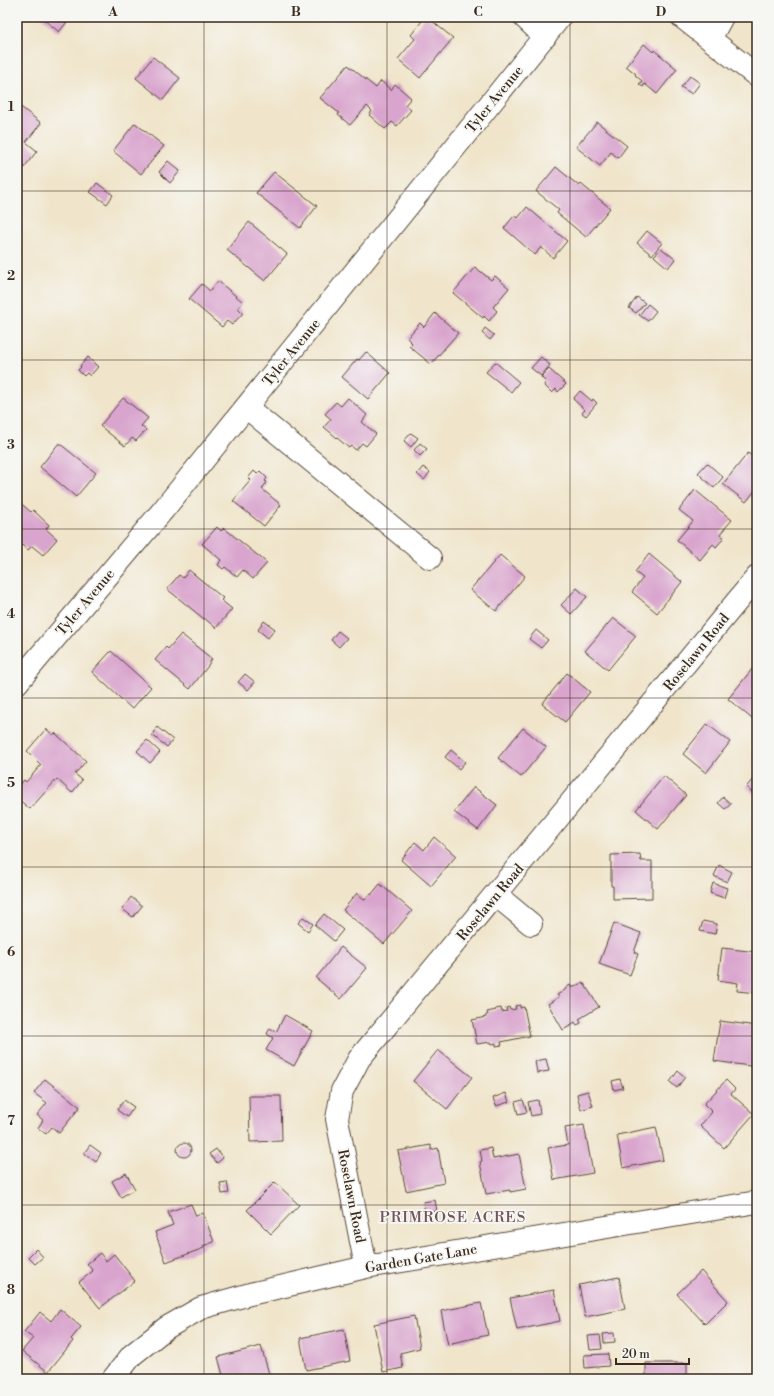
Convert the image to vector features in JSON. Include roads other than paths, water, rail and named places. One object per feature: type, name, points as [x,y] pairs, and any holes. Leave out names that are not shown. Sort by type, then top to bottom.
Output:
[{"type":"street","points":[[524,17],[545,37]]},
{"type":"street","name":"Tyler Avenue","points":[[17,683],[164,509],[560,17]]},
{"type":"street","points":[[682,17],[757,76]]},
{"type":"street","points":[[710,39],[722,17]]},
{"type":"street","points":[[246,407],[430,558]]},
{"type":"street","name":"Roselawn Road","points":[[366,1267],[337,1119],[342,1090],[359,1059],[757,577]]},
{"type":"street","points":[[496,894],[531,924]]},
{"type":"street","name":"Garden Gate Lane","points":[[113,1379],[132,1355],[160,1333],[202,1308],[250,1294],[366,1267],[757,1202]]},
{"type":"district","name":"PRIMROSE ACRES","points":[[453,1217]]}]
